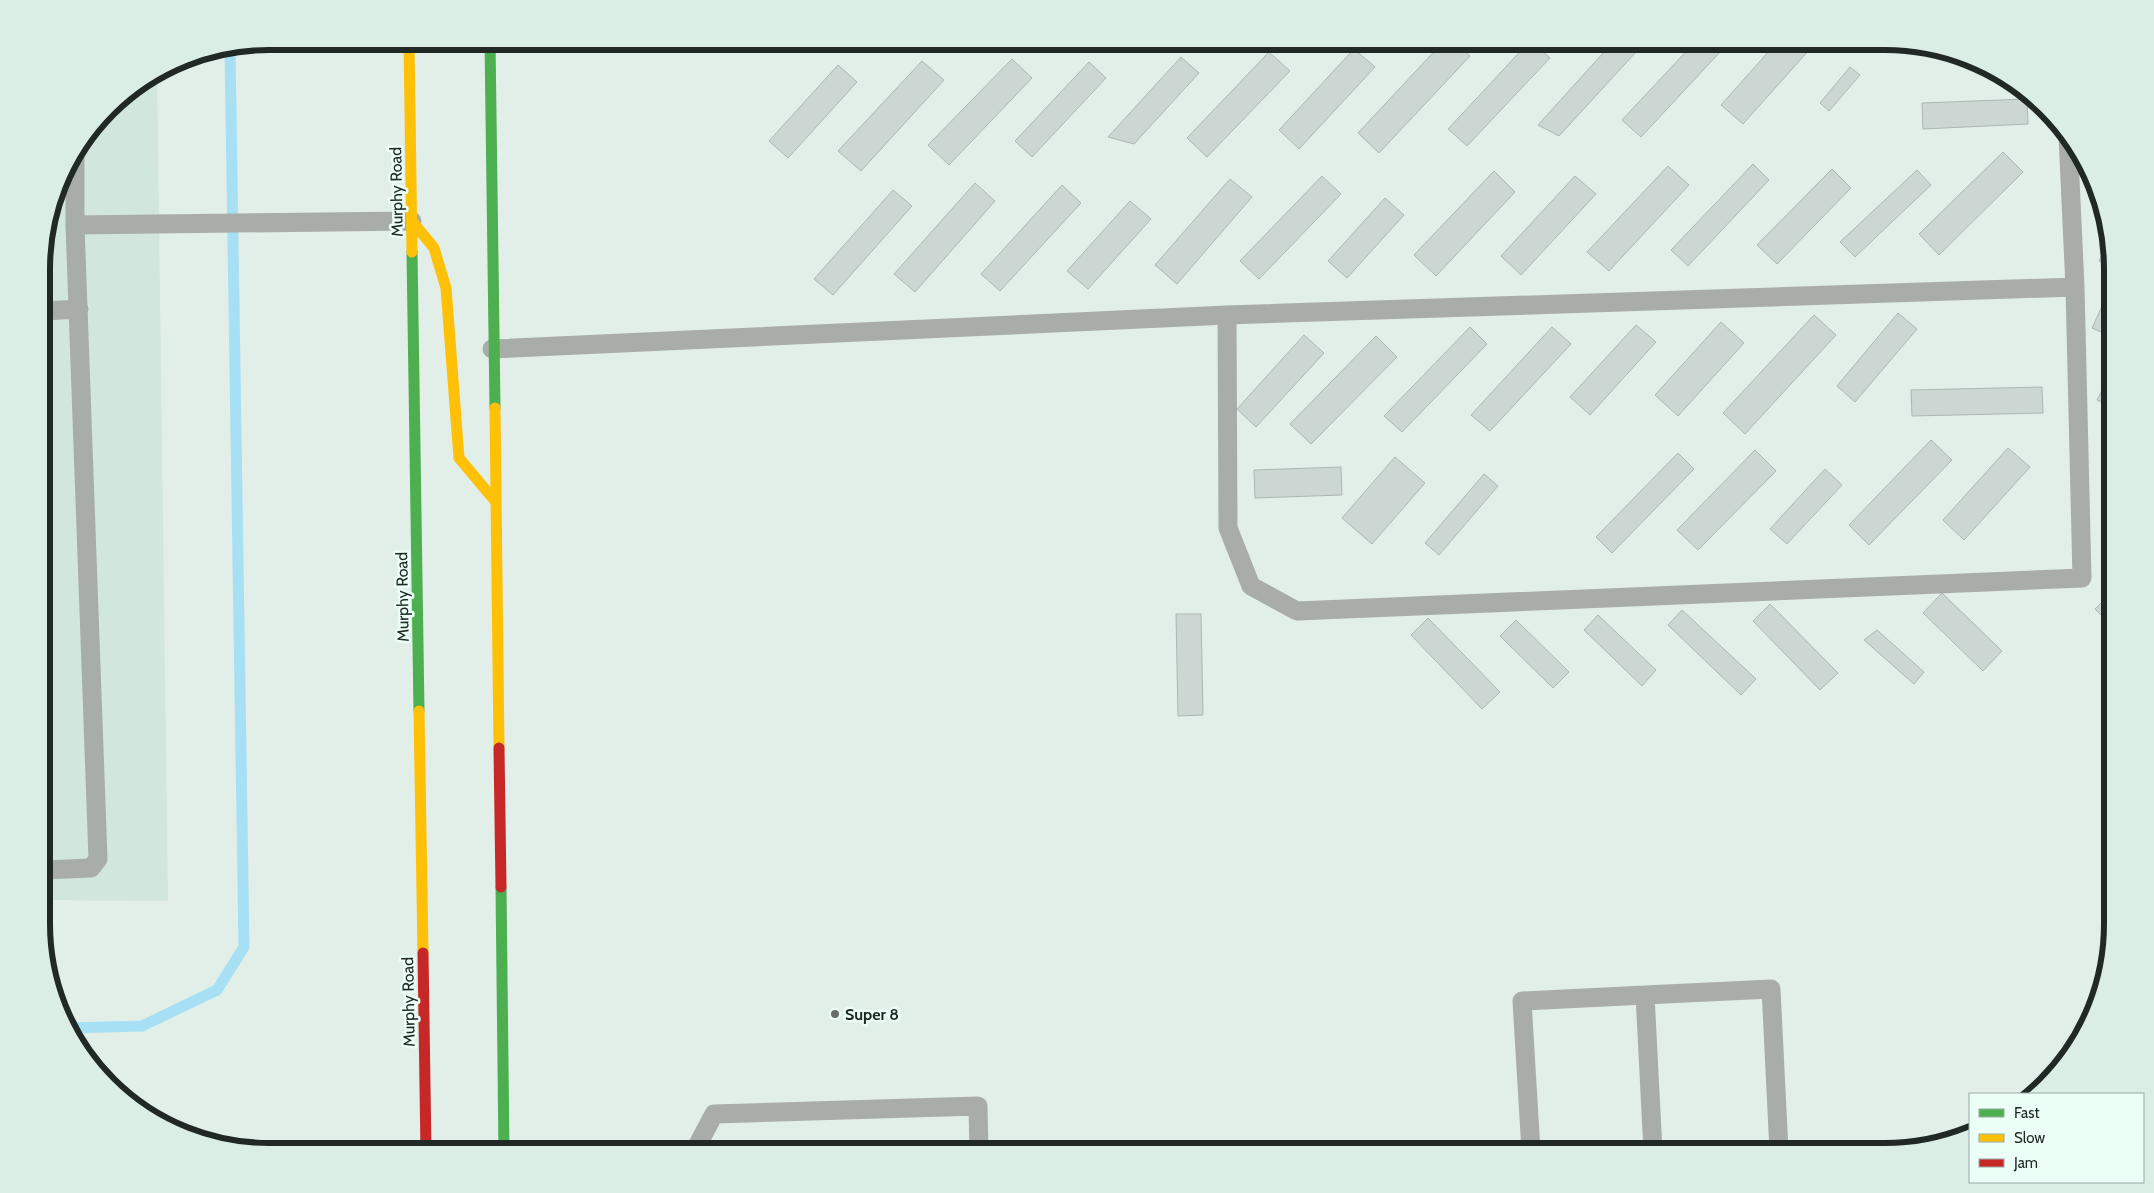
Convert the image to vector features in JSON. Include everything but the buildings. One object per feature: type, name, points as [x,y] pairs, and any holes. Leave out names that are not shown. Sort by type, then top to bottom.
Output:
[{"type":"main road","name":"Murphy Road","points":[[409,50],[426,1143]]},
{"type":"main road","points":[[490,50],[492,349],[496,502],[504,1143]]},
{"type":"main road","points":[[412,221],[434,248],[446,288],[459,458],[496,502]]},
{"type":"lane","points":[[1227,315],[1228,528],[1251,586],[1297,611],[2082,578],[2075,287],[2069,149]]},
{"type":"lane","points":[[50,870],[91,868],[98,860],[75,226],[75,168]]},
{"type":"lane","points":[[75,226],[412,221]]},
{"type":"lane","points":[[492,349],[1227,315],[2075,287]]},
{"type":"lane","points":[[50,310],[79,310]]},
{"type":"lane","points":[[1530,1143],[1522,1001],[1772,989],[1779,1143]]},
{"type":"lane","points":[[1645,995],[1653,1143]]},
{"type":"lane","points":[[699,1143],[714,1114],[978,1106],[979,1143]]},
{"type":"shaded area","points":[[157,80],[168,901],[50,900],[50,254],[57,212],[79,159],[104,124],[124,104]]},
{"type":"waterway","points":[[76,1028],[142,1026],[217,990],[244,947],[230,53]]},
{"type":"traffic: fast","points":[[490,50],[495,408]]},
{"type":"traffic: fast","points":[[412,252],[419,711]]},
{"type":"traffic: fast","points":[[501,887],[504,1143]]},
{"type":"traffic: slow","points":[[409,50],[412,252]]},
{"type":"traffic: slow","points":[[412,221],[434,248],[446,288],[459,458],[496,502]]},
{"type":"traffic: slow","points":[[495,408],[499,748]]},
{"type":"traffic: slow","points":[[419,711],[423,953]]},
{"type":"traffic: jam","points":[[499,748],[501,887]]},
{"type":"traffic: jam","points":[[423,953],[426,1143]]},
{"type":"place","name":"Super 8","points":[[835,1014]]}]
